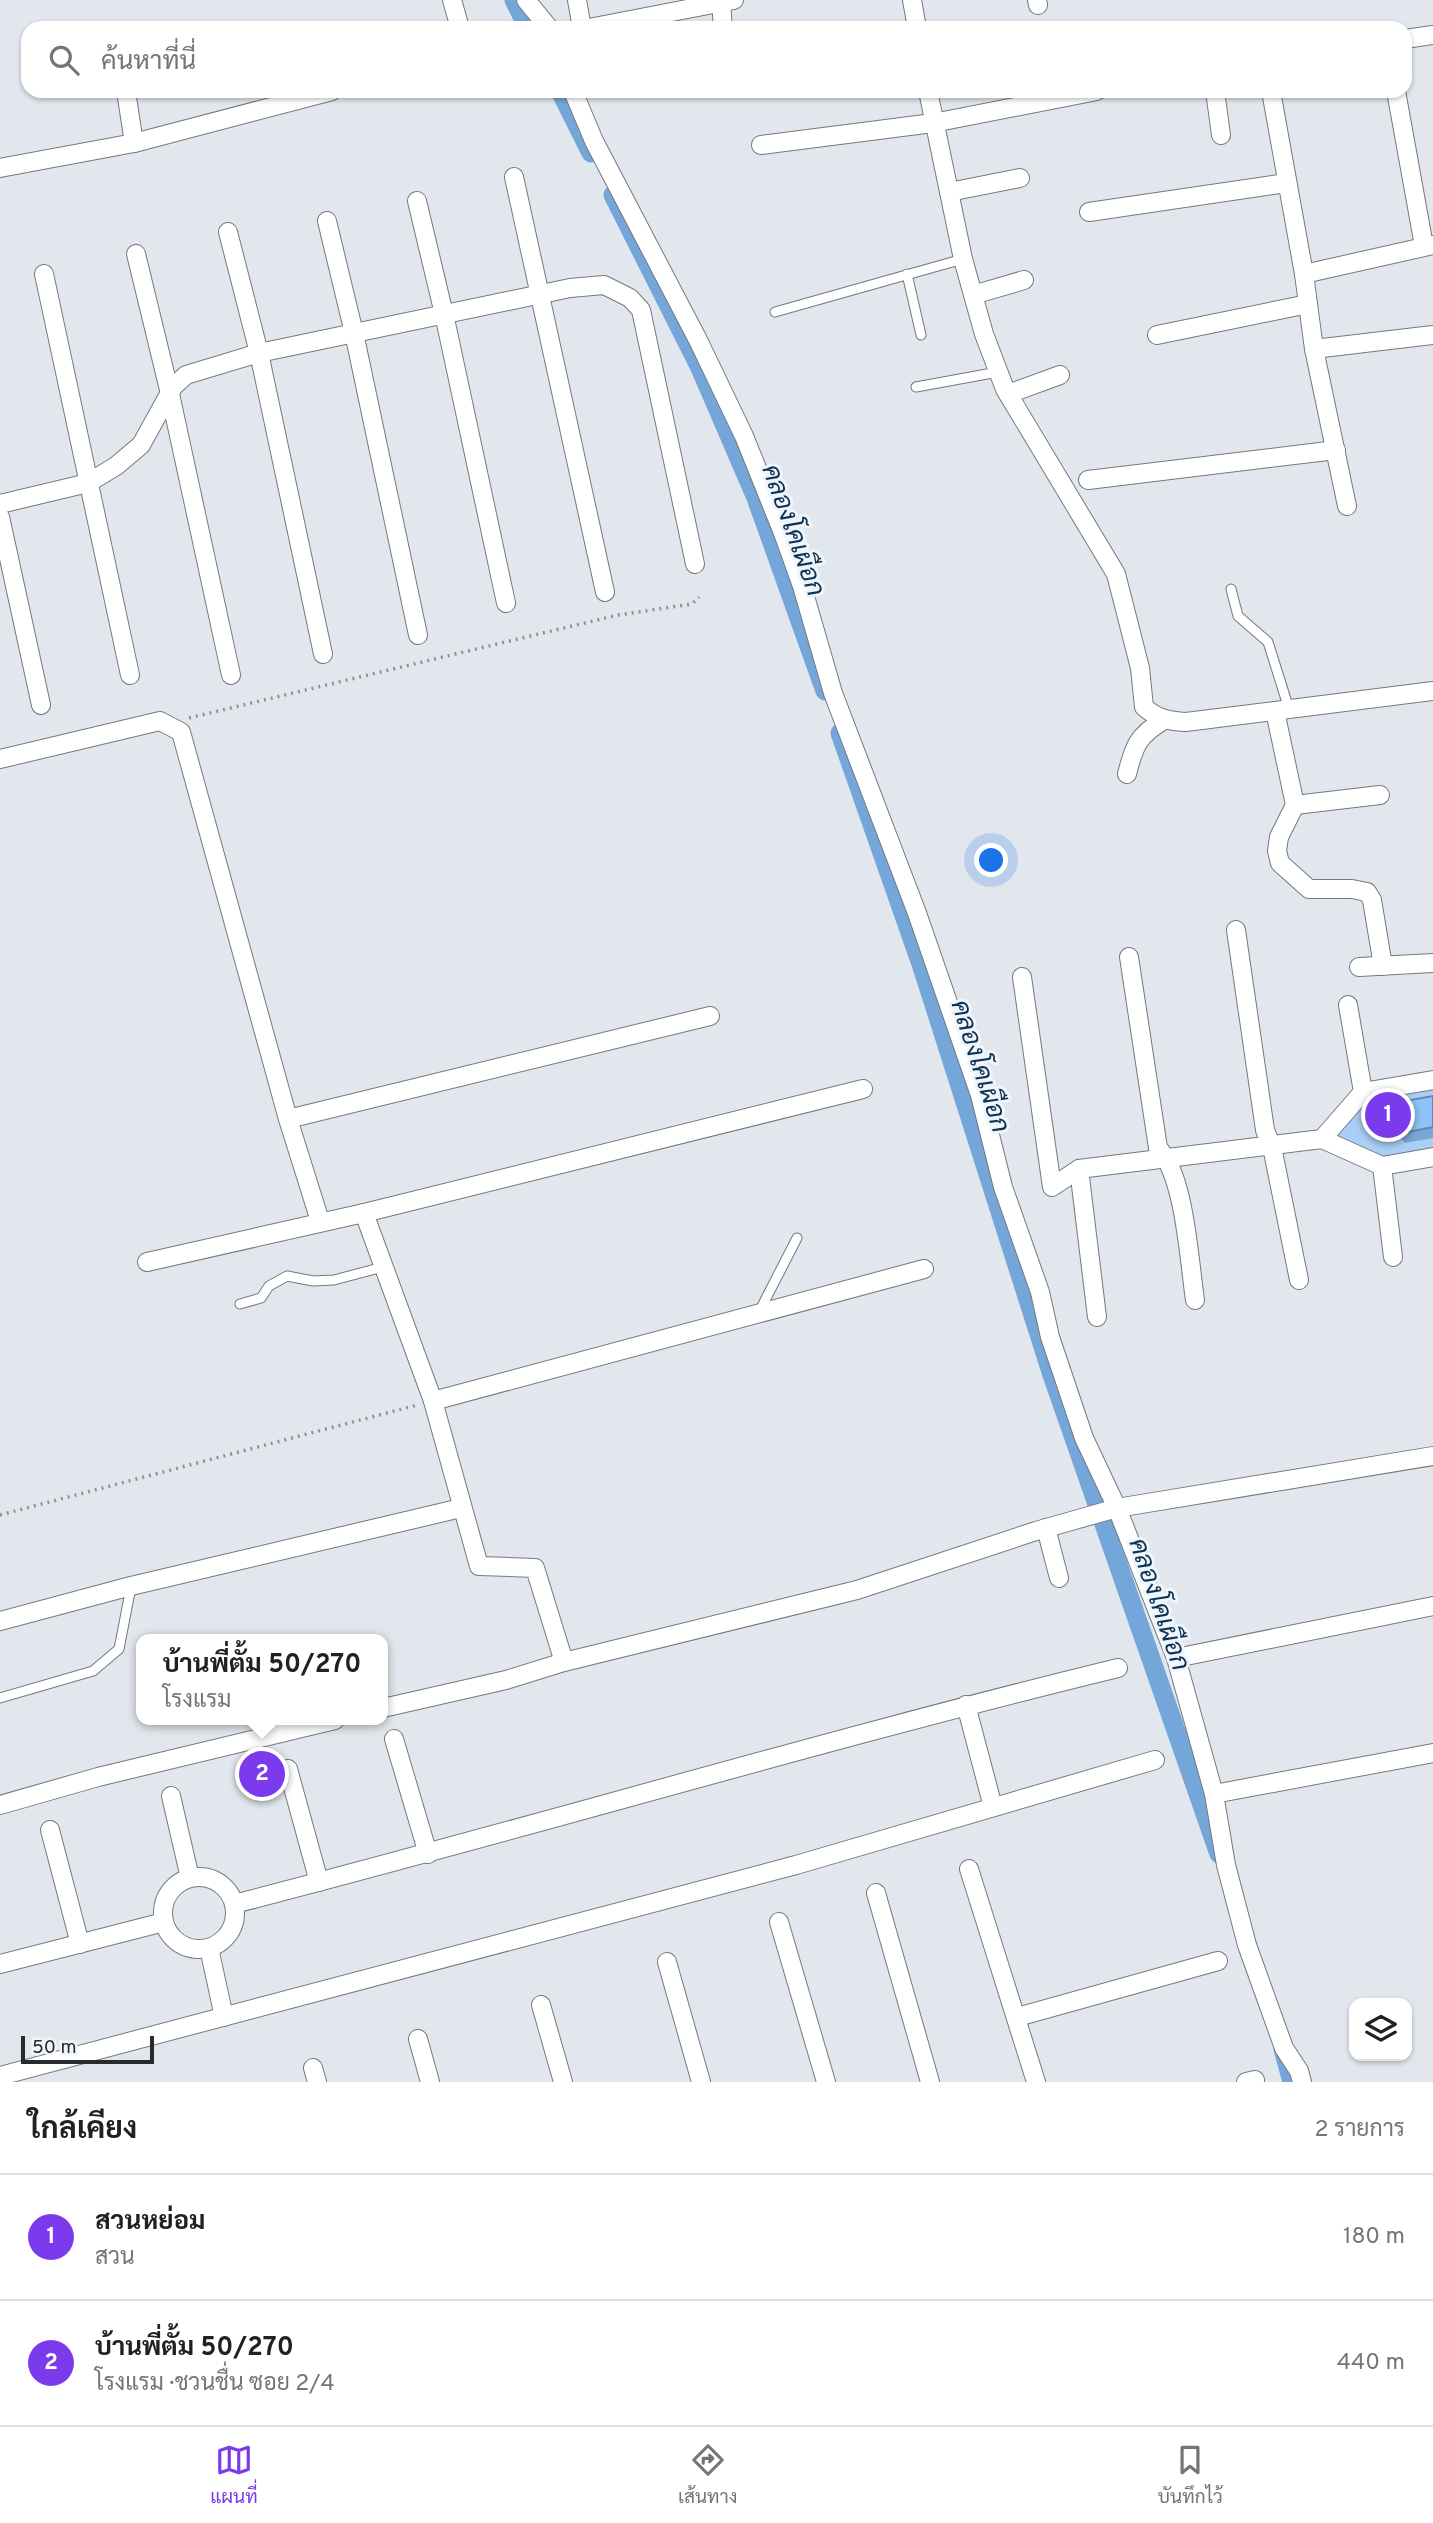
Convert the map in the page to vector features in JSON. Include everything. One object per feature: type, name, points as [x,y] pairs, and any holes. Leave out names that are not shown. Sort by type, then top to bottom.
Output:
[{"type":"street","points":[[452,0],[458,21]]},
{"type":"street","points":[[526,0],[543,21]]},
{"type":"street","points":[[576,0],[580,21]]},
{"type":"street","points":[[912,0],[916,21]]},
{"type":"street","points":[[610,21],[649,8],[728,1],[724,21]]},
{"type":"street","points":[[1412,38],[1433,34]]},
{"type":"street","points":[[127,98],[134,142]]},
{"type":"street","points":[[0,168],[134,142],[305,98]]},
{"type":"street","points":[[576,98],[594,141],[698,340],[744,436],[783,533],[802,586],[833,693],[917,913],[980,1095],[1003,1187],[1040,1292],[1054,1350],[1084,1438],[1176,1658],[1214,1794],[1226,1865],[1247,1945],[1284,2048],[1299,2071],[1302,2082]]},
{"type":"street","points":[[929,98],[963,259],[984,334],[1008,394],[1116,574],[1140,668],[1144,707],[1164,720],[1186,722],[1433,691]]},
{"type":"street","points":[[761,145],[933,123],[1056,98]]},
{"type":"street","points":[[1215,98],[1221,135]]},
{"type":"street","points":[[1272,98],[1304,274],[1314,349],[1347,506]]},
{"type":"street","points":[[1304,274],[1429,246],[1397,98]]},
{"type":"street","points":[[514,177],[605,592]]},
{"type":"street","points":[[948,192],[1020,178]]},
{"type":"street","points":[[1089,212],[1286,183]]},
{"type":"street","points":[[417,201],[506,603]]},
{"type":"street","points":[[327,221],[354,333],[418,635]]},
{"type":"street","points":[[228,232],[259,353],[323,654]]},
{"type":"street","points":[[136,254],[170,394],[231,675]]},
{"type":"street","points":[[44,274],[130,675]]},
{"type":"street","points":[[973,295],[1024,280]]},
{"type":"street","points":[[0,504],[88,483],[116,466],[141,444],[173,387],[186,375],[259,353],[570,288],[604,285],[630,298],[641,310],[695,564]]},
{"type":"street","points":[[1157,335],[1308,304]]},
{"type":"street","points":[[1314,349],[1433,335]]},
{"type":"street","points":[[1008,394],[1060,375]]},
{"type":"street","points":[[1088,480],[1336,450]]},
{"type":"street","points":[[0,517],[41,705]]},
{"type":"street","points":[[1282,710],[1295,805],[1279,837],[1277,851],[1280,863],[1309,889],[1352,889],[1367,892],[1372,900],[1383,966]]},
{"type":"street","points":[[1127,774],[1138,740],[1164,720]]},
{"type":"street","points":[[0,759],[160,721],[181,732],[288,1119],[320,1221]]},
{"type":"street","points":[[1295,805],[1380,795]]},
{"type":"street","points":[[1236,930],[1265,1129],[1272,1147],[1299,1280]]},
{"type":"street","points":[[1129,957],[1158,1148],[1167,1158],[1179,1193],[1195,1300]]},
{"type":"street","points":[[1359,967],[1433,963]]},
{"type":"street","points":[[1021,977],[1052,1186],[1079,1169],[1322,1139],[1382,1166],[1433,1157]]},
{"type":"street","points":[[1348,1005],[1363,1092]]},
{"type":"street","points":[[288,1119],[710,1016]]},
{"type":"street","points":[[1322,1139],[1363,1092],[1433,1080]]},
{"type":"street","points":[[147,1262],[364,1213],[863,1089]]},
{"type":"street","points":[[1382,1166],[1393,1257]]},
{"type":"street","points":[[1079,1169],[1097,1317]]},
{"type":"street","points":[[364,1213],[433,1401],[479,1566],[535,1568],[564,1662]]},
{"type":"street","points":[[433,1401],[924,1269]]},
{"type":"street","points":[[388,1707],[506,1680],[564,1662],[857,1590],[1045,1528],[1113,1509],[1433,1456]]},
{"type":"street","points":[[0,1621],[131,1586],[461,1508]]},
{"type":"street","points":[[1045,1528],[1059,1578]]},
{"type":"street","points":[[1176,1658],[1433,1606]]},
{"type":"street","points":[[234,1904],[428,1854],[966,1705],[1118,1668]]},
{"type":"street","points":[[966,1705],[993,1807]]},
{"type":"street","points":[[0,1805],[98,1777],[314,1725]]},
{"type":"street","points":[[394,1739],[428,1854]]},
{"type":"street","points":[[1214,1794],[1433,1753]]},
{"type":"street","points":[[0,2076],[796,1865],[1155,1760]]},
{"type":"street","points":[[288,1769],[319,1882]]},
{"type":"street","points":[[171,1796],[190,1878]]},
{"type":"street","points":[[50,1830],[80,1944]]},
{"type":"street","points":[[969,1869],[1036,2082]]},
{"type":"street","points":[[204,1877],[218,1881],[228,1891],[234,1904],[235,1918],[231,1931],[221,1942],[209,1948],[195,1949],[181,1944],[170,1935],[164,1922],[163,1908],[168,1894],[177,1884],[190,1878],[204,1877]]},
{"type":"street","points":[[876,1893],[930,2082]]},
{"type":"street","points":[[0,1964],[164,1922]]},
{"type":"street","points":[[779,1922],[826,2082]]},
{"type":"street","points":[[209,1948],[224,2017]]},
{"type":"street","points":[[1017,2017],[1218,1961]]},
{"type":"street","points":[[667,1962],[701,2082]]},
{"type":"street","points":[[541,2005],[563,2082]]},
{"type":"street","points":[[418,2039],[430,2082]]},
{"type":"lane","points":[[775,312],[963,259]]},
{"type":"lane","points":[[907,274],[921,335]]},
{"type":"lane","points":[[916,387],[998,372]]},
{"type":"lane","points":[[1231,589],[1238,616],[1268,642],[1282,710]]},
{"type":"lane","points":[[759,1312],[797,1238]]},
{"type":"lane","points":[[240,1304],[261,1298],[269,1286],[287,1276],[313,1281],[334,1280],[383,1267]]},
{"type":"lane","points":[[0,1698],[93,1671],[119,1649],[131,1586]]},
{"type":"path","points":[[166,723],[618,615],[692,604],[699,597]]},
{"type":"path","points":[[0,1515],[433,1401]]},
{"type":"shaded area","points":[[1433,1080],[1433,1157],[1382,1166],[1322,1139],[1363,1092]]},
{"type":"building","points":[[1433,1096],[1433,1127],[1398,1134],[1394,1103]]},
{"type":"waterway","name":"คลองโคเผือก","points":[[514,0],[524,21]]},
{"type":"waterway","name":"คลองโคเผือก","points":[[564,98],[591,153]]},
{"type":"waterway","name":"คลองโคเผือก","points":[[613,195],[700,368],[756,498],[825,691]]},
{"type":"waterway","name":"คลองโคเผือก","points":[[840,733],[922,967],[1052,1375],[1219,1854]]},
{"type":"waterway","name":"คลองโคเผือก","points":[[1283,2049],[1292,2082]]},
{"type":"place","name":"สวนหย่อม","points":[[1388,1115]]},
{"type":"place","name":"บ้านพี่ตั้ม 50/270","points":[[262,1774]]}]
